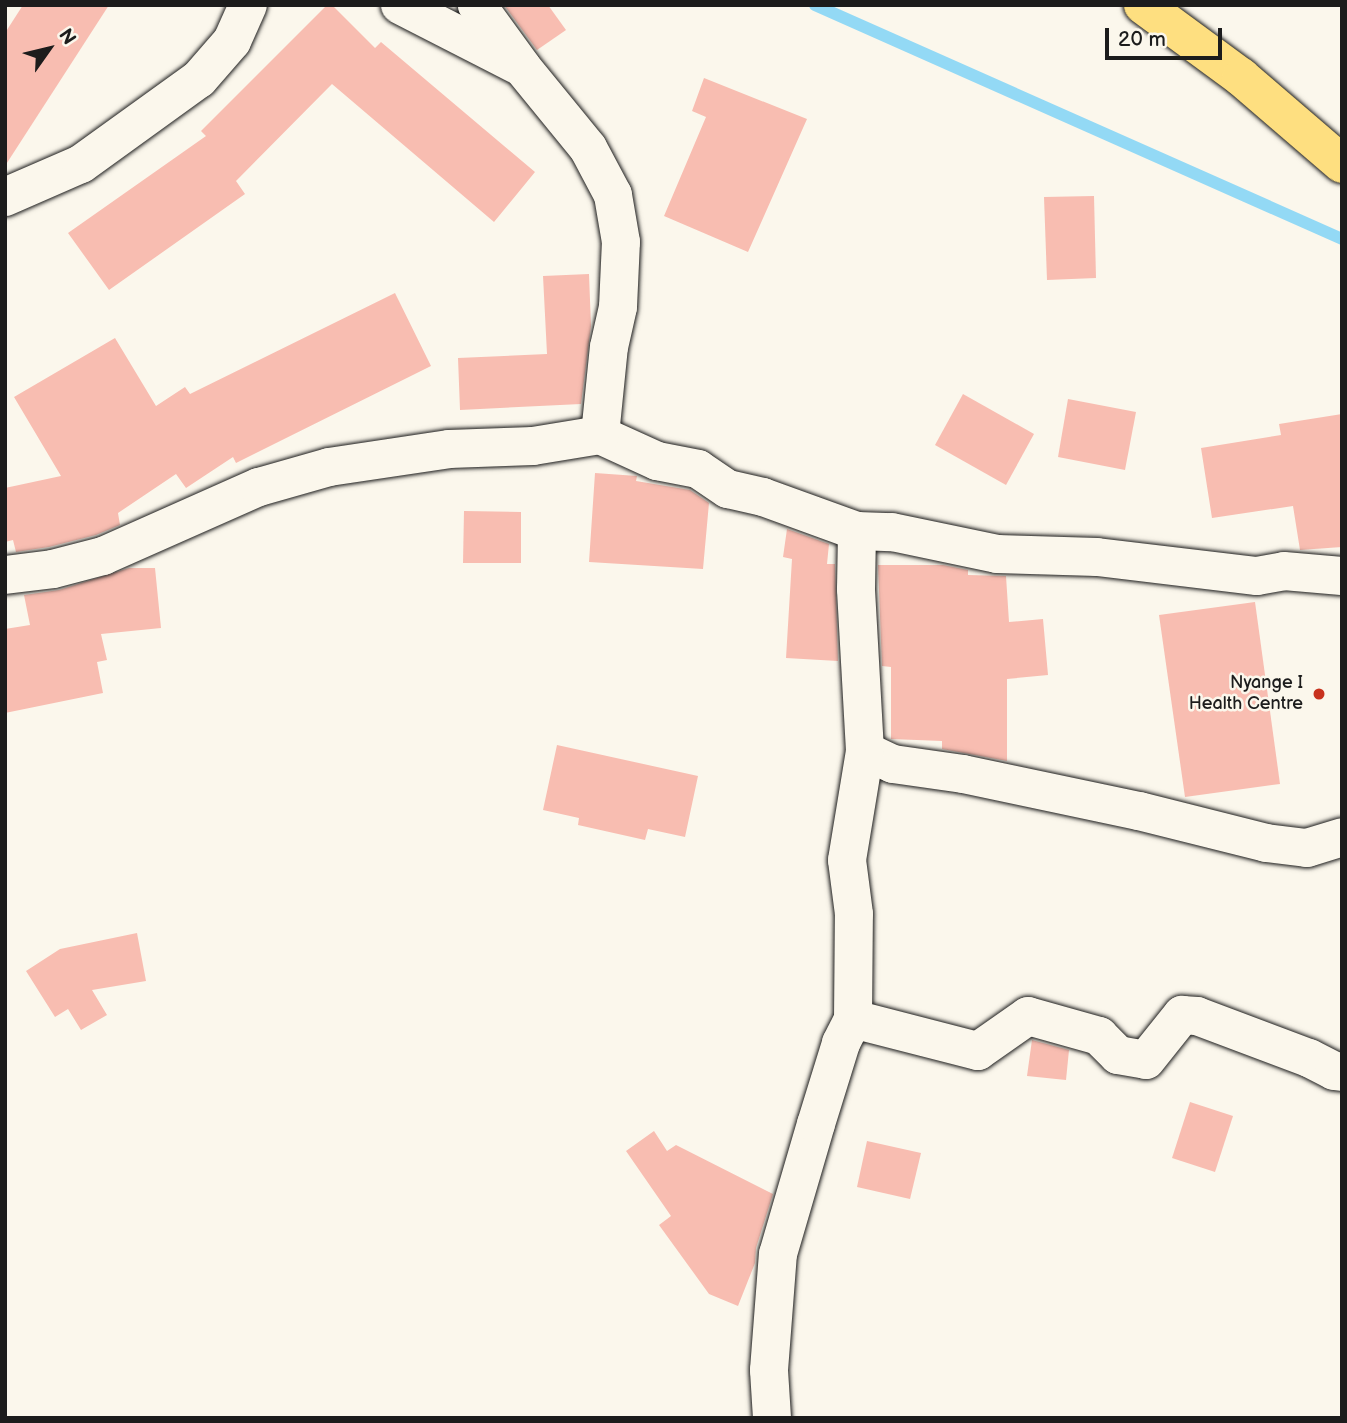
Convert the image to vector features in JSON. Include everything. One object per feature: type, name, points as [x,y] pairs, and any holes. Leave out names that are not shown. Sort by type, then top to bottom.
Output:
[{"type":"main road","points":[[1143,5],[1241,77],[1342,163]]},
{"type":"street","points":[[5,197],[81,164],[199,79],[232,40],[248,5]]},
{"type":"street","points":[[400,5],[522,67]]},
{"type":"street","points":[[477,5],[522,67],[588,148],[613,195],[621,242],[618,307],[609,347],[600,435]]},
{"type":"street","points":[[5,575],[53,569],[103,556],[259,487],[329,467],[449,449],[533,446],[600,435],[657,461],[698,469],[728,489],[763,497],[857,531],[892,532],[997,554],[1097,557],[1257,576],[1284,571],[1342,576]]},
{"type":"street","points":[[772,1418],[769,1370],[778,1254],[841,1043],[853,1019],[854,914],[848,859],[865,751],[856,589],[857,531]]},
{"type":"street","points":[[865,751],[892,764],[963,774],[1139,811],[1255,841],[1307,848],[1342,837]]},
{"type":"street","points":[[853,1019],[978,1051],[1028,1016],[1099,1036],[1118,1055],[1146,1060],[1182,1015],[1197,1016],[1342,1072]]},
{"type":"building","points":[[23,5],[109,5],[5,166],[5,33]]},
{"type":"building","points":[[327,5],[332,5],[375,48],[381,42],[535,172],[494,222],[332,84],[236,181],[245,194],[109,290],[68,233],[206,136],[201,131]]},
{"type":"building","points":[[504,5],[548,5],[566,30],[537,50]]},
{"type":"building","points":[[704,78],[807,119],[748,252],[664,216],[706,117],[692,111]]},
{"type":"building","points":[[1094,196],[1096,278],[1047,280],[1044,197]]},
{"type":"building","points":[[589,274],[591,326],[581,404],[460,410],[458,358],[547,354],[543,276]]},
{"type":"building","points":[[395,293],[431,366],[236,463],[233,457],[186,488],[176,474],[118,513],[120,525],[96,535],[16,552],[13,540],[5,542],[5,488],[61,476],[14,397],[115,338],[156,406],[185,387],[190,394]]},
{"type":"building","points":[[963,394],[1034,434],[1006,485],[935,445]]},
{"type":"building","points":[[1068,399],[1136,412],[1125,470],[1058,457]]},
{"type":"building","points":[[1342,414],[1342,547],[1300,550],[1293,506],[1212,518],[1201,448],[1281,435],[1279,424]]},
{"type":"building","points":[[595,473],[637,476],[636,481],[690,490],[709,503],[703,569],[589,562]]},
{"type":"building","points":[[464,511],[521,512],[521,563],[463,563]]},
{"type":"building","points":[[787,529],[829,544],[827,564],[835,564],[838,661],[786,658],[792,559],[783,557]]},
{"type":"building","points":[[878,565],[943,565],[968,570],[968,575],[1006,576],[1009,622],[1043,619],[1048,675],[1007,679],[1007,761],[942,749],[942,741],[891,739],[891,667],[882,666]]},
{"type":"building","points":[[129,568],[155,568],[161,628],[101,634],[107,660],[97,662],[103,693],[5,713],[5,629],[30,625],[24,595],[59,590]]},
{"type":"building","points":[[1255,602],[1280,784],[1185,797],[1159,615]]},
{"type":"building","points":[[557,745],[698,776],[685,837],[648,829],[645,840],[578,825],[579,818],[543,810]]},
{"type":"building","points":[[137,933],[146,981],[92,990],[107,1015],[81,1030],[68,1009],[55,1017],[26,971],[60,949]]},
{"type":"building","points":[[1032,1040],[1069,1050],[1066,1080],[1027,1076]]},
{"type":"building","points":[[1190,1102],[1233,1116],[1215,1172],[1172,1158]]},
{"type":"building","points":[[654,1131],[667,1151],[676,1145],[773,1194],[756,1248],[755,1263],[738,1306],[709,1294],[659,1225],[671,1216],[626,1151]]},
{"type":"building","points":[[867,1141],[921,1153],[910,1199],[857,1187]]},
{"type":"waterway","points":[[815,5],[1342,239]]},
{"type":"place","name":"Nyange I Health Centre","points":[[1319,694]]}]
